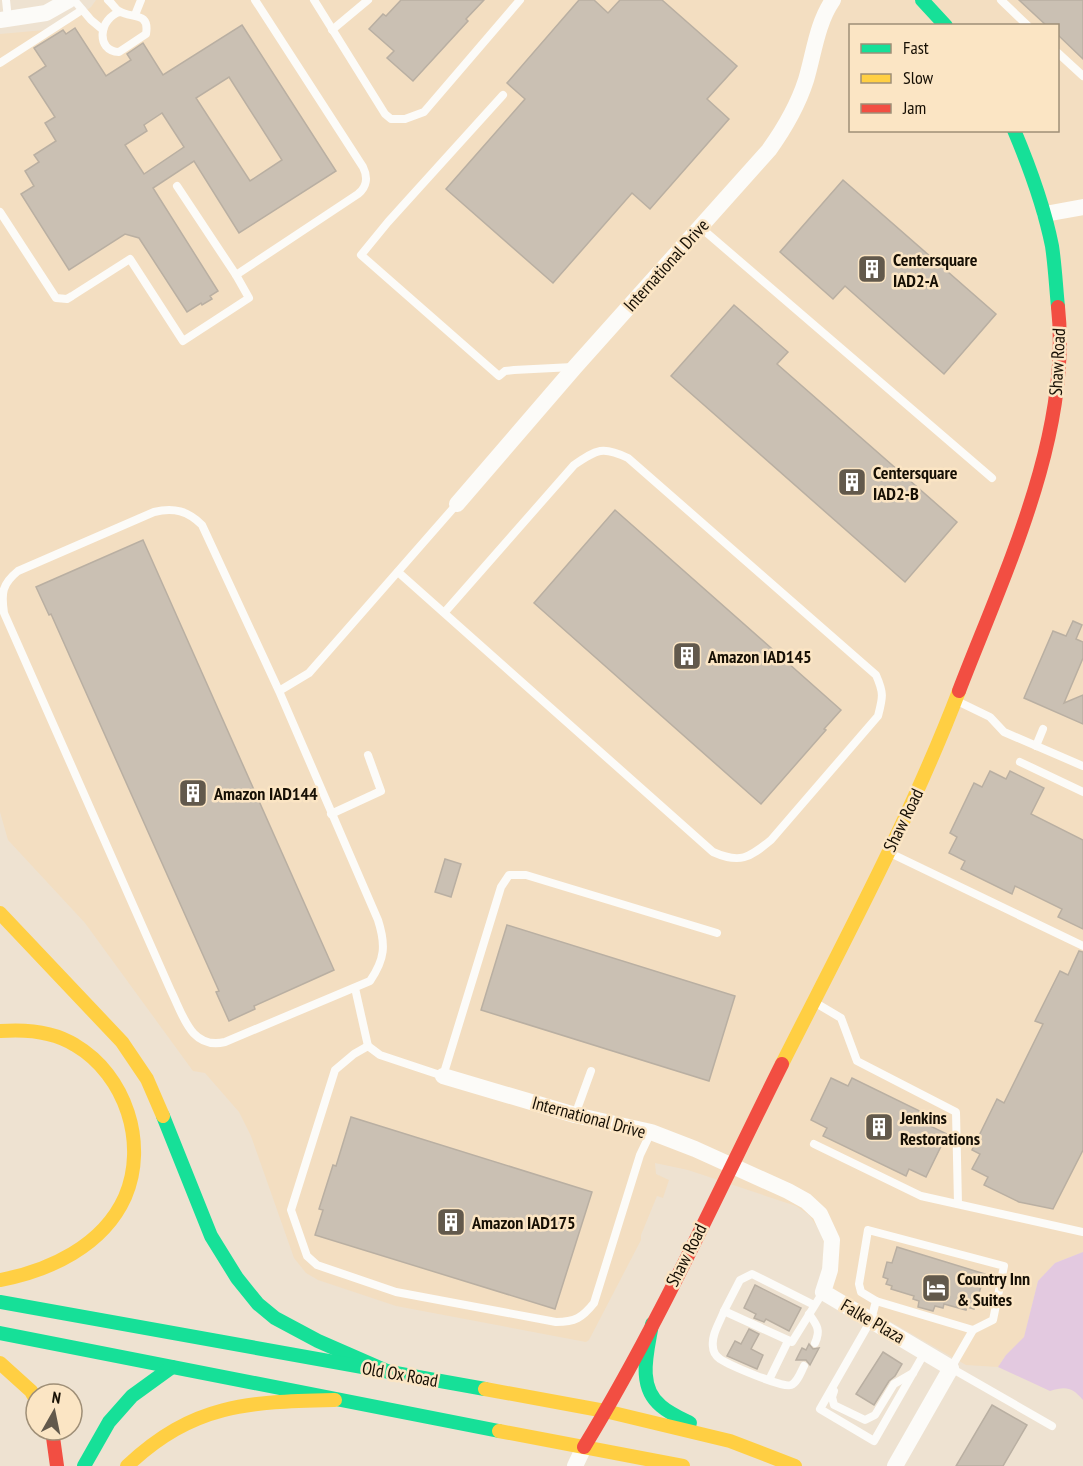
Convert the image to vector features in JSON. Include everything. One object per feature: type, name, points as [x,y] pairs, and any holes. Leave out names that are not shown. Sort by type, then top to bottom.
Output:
[{"type":"main road","points":[[922,0],[944,24]]},
{"type":"main road","name":"Shaw Road","points":[[584,1446],[617,1393],[909,810],[955,700],[1020,532],[1047,449],[1059,364],[1060,322],[1052,248],[1045,214],[1015,132]]},
{"type":"main road","points":[[0,913],[122,1042],[147,1079],[211,1236],[237,1278],[258,1304],[276,1318],[318,1341],[389,1372]]},
{"type":"main road","points":[[0,1031],[32,1031],[58,1037],[82,1049],[100,1066],[119,1093],[132,1124],[135,1149],[134,1166],[126,1195],[113,1217],[98,1235],[74,1256],[43,1271],[0,1281]]},
{"type":"main road","name":"Old Ox Road","points":[[0,1302],[605,1411],[717,1437],[766,1453],[795,1466]]},
{"type":"main road","points":[[652,1324],[646,1377],[648,1392],[665,1409],[717,1437]]},
{"type":"main road","name":"Old Ox Road","points":[[0,1333],[683,1466]]},
{"type":"main road","points":[[84,1466],[109,1422],[132,1396],[172,1367],[208,1359]]},
{"type":"main road","points":[[0,1363],[24,1385]]},
{"type":"main road","points":[[127,1466],[169,1431],[194,1418],[242,1405],[335,1400]]},
{"type":"main road","points":[[576,1419],[593,1417],[605,1411]]},
{"type":"main road","points":[[54,1442],[57,1466]]},
{"type":"street","name":"International Drive","points":[[457,504],[575,367],[769,150],[801,93],[821,22],[832,0]]},
{"type":"street","points":[[4,20],[46,13],[75,5]]},
{"type":"street","points":[[1045,214],[1083,207]]},
{"type":"street","name":"International Drive","points":[[444,1076],[575,1115],[651,1132],[732,1166]]},
{"type":"street","name":"Falke Plaza","points":[[732,1166],[788,1191],[806,1201],[820,1214],[832,1240],[830,1270],[819,1299],[871,1320],[951,1368]]},
{"type":"street","points":[[894,1466],[951,1368]]},
{"type":"street","name":"Shaw Road","points":[[575,1466],[584,1446]]},
{"type":"lane","points":[[4,20],[6,0]]},
{"type":"lane","points":[[74,0],[75,5],[103,30]]},
{"type":"lane","points":[[108,0],[120,12],[135,15],[146,23],[146,34],[118,52],[111,51],[108,47],[103,30],[109,17],[120,12]]},
{"type":"lane","points":[[135,15],[141,0]]},
{"type":"lane","points":[[236,275],[358,194],[364,187],[366,178],[363,167],[255,0]]},
{"type":"lane","points":[[314,0],[385,114],[391,119],[405,120],[424,112],[519,0]]},
{"type":"lane","points":[[332,30],[368,0]]},
{"type":"lane","points":[[1001,0],[1026,24]]},
{"type":"lane","points":[[0,63],[75,5]]},
{"type":"lane","points":[[1059,54],[1083,76]]},
{"type":"lane","points":[[503,95],[361,255],[499,376],[505,371],[575,367]]},
{"type":"lane","points":[[0,212],[56,298],[68,299],[130,259],[183,340],[249,298],[177,186]]},
{"type":"lane","points":[[700,227],[992,478]]},
{"type":"lane","points":[[398,572],[712,852],[737,860],[756,852],[771,840],[878,716],[882,701],[883,690],[876,675],[628,458],[611,449],[591,453],[574,465],[444,613]]},
{"type":"lane","points":[[279,691],[309,673],[457,504]]},
{"type":"lane","points":[[166,509],[180,510],[193,516],[202,525],[279,691],[330,814],[378,920],[384,938],[379,967],[370,981],[356,988],[225,1042],[215,1044],[202,1040],[192,1033],[171,991],[4,613],[1,596],[11,577],[18,572],[154,512],[166,509]]},
{"type":"lane","points":[[955,700],[990,717],[1004,732],[1083,766]]},
{"type":"lane","points":[[1035,746],[1043,729]]},
{"type":"lane","points":[[330,814],[381,790],[368,755]]},
{"type":"lane","points":[[1020,762],[1083,792]]},
{"type":"lane","points":[[888,852],[1083,946]]},
{"type":"lane","points":[[356,988],[368,1046],[380,1056],[444,1076],[501,887],[509,875],[526,875],[717,933]]},
{"type":"lane","points":[[813,1001],[841,1018],[857,1061],[956,1112],[958,1204]]},
{"type":"lane","points":[[368,1046],[335,1070],[291,1210],[307,1256],[317,1266],[396,1292],[556,1322],[570,1322],[579,1319],[594,1303],[637,1165],[651,1132]]},
{"type":"lane","points":[[575,1115],[591,1071]]},
{"type":"lane","points":[[814,1144],[921,1196],[1083,1232]]},
{"type":"lane","points":[[973,1330],[876,1302],[861,1292],[858,1284],[868,1230],[1004,1266],[993,1320],[973,1330],[951,1368],[1052,1426]]},
{"type":"lane","points":[[724,1311],[792,1342],[819,1299],[752,1274],[740,1280],[724,1311],[713,1338],[712,1347],[717,1357],[754,1375],[786,1386],[792,1385],[804,1366]]},
{"type":"lane","points":[[876,1302],[871,1320],[820,1409],[874,1441],[925,1352]]},
{"type":"lane","points":[[809,1314],[818,1325],[819,1334],[815,1343]]},
{"type":"lane","points":[[769,1380],[788,1341]]},
{"type":"lane","points":[[853,1352],[850,1363],[832,1396],[832,1401],[834,1405],[860,1419],[875,1415],[894,1384],[914,1372]]},
{"type":"shaded area","points":[[96,0],[1083,0],[1083,1252],[1055,1263],[1038,1281],[1024,1338],[1006,1355],[998,1367],[966,1365],[821,1282],[824,1243],[820,1231],[809,1215],[796,1206],[688,1170],[655,1163],[656,1174],[669,1180],[663,1198],[657,1196],[641,1240],[586,1342],[396,1306],[318,1280],[306,1273],[294,1258],[251,1136],[239,1112],[205,1073],[193,1071],[85,923],[8,840],[0,812],[0,34],[45,30],[69,23],[91,7]]},
{"type":"shaded area","points":[[1083,1252],[1083,1400],[1072,1390],[1060,1388],[1050,1391],[998,1367],[1006,1355],[1024,1337],[1038,1281],[1055,1263]]},
{"type":"building","points":[[401,0],[484,0],[466,19],[468,21],[413,81],[387,58],[394,51],[369,29]]},
{"type":"building","points":[[579,0],[594,0],[608,13],[620,0],[662,0],[737,66],[707,99],[729,119],[650,209],[632,193],[553,283],[446,189],[525,99],[507,83]]},
{"type":"building","points":[[1019,0],[1083,0],[1083,59],[1059,36],[1059,24],[1045,24]]},
{"type":"building","points":[[242,25],[336,171],[239,233],[194,161],[153,188],[218,291],[210,296],[212,299],[187,312],[139,238],[125,234],[69,270],[21,194],[34,186],[25,171],[39,162],[34,155],[56,141],[45,123],[55,117],[29,77],[46,66],[34,48],[63,30],[66,34],[75,28],[106,76],[131,60],[127,54],[143,43],[163,75]],"holes":[[[229,77],[282,160],[250,181],[196,98]],[[162,113],[184,147],[144,174],[125,145],[147,131],[144,125]]]},
{"type":"building","name":"Centersquare IAD2-A","points":[[843,180],[996,314],[944,374],[845,286],[833,299],[780,252]]},
{"type":"building","name":"Centersquare IAD2-B","points":[[734,305],[788,352],[777,364],[957,522],[905,582],[671,376]]},
{"type":"building","name":"Amazon IAD145","points":[[615,510],[841,710],[761,804],[534,603]]},
{"type":"building","name":"Amazon IAD144","points":[[143,540],[334,970],[254,1006],[255,1009],[229,1021],[216,992],[219,991],[51,614],[49,615],[36,587]]},
{"type":"building","points":[[1073,621],[1082,625],[1076,639],[1083,642],[1083,658],[1064,703],[1083,695],[1083,724],[1024,698],[1053,631],[1066,636]]},
{"type":"building","points":[[990,771],[1006,779],[1010,771],[1044,788],[1031,814],[1083,840],[1083,929],[1058,917],[1062,909],[1015,886],[1012,894],[961,869],[965,861],[949,853],[957,837],[950,833],[974,783],[982,787]]},
{"type":"building","points":[[445,859],[461,864],[451,897],[435,892]]},
{"type":"building","points":[[507,925],[735,996],[709,1081],[481,1010]]},
{"type":"building","points":[[1079,951],[1083,952],[1083,1150],[1053,1209],[1019,1202],[984,1185],[988,1177],[972,1169],[980,1154],[972,1150],[997,1099],[1004,1103],[1043,1024],[1035,1021],[1060,971],[1068,975]]},
{"type":"building","name":"Jenkins Restorations","points":[[831,1078],[848,1086],[852,1078],[934,1118],[930,1126],[947,1134],[926,1177],[909,1169],[906,1176],[823,1136],[827,1128],[811,1120]]},
{"type":"building","name":"Amazon IAD175","points":[[351,1117],[592,1192],[555,1309],[315,1235],[323,1210],[319,1209],[333,1165],[336,1166]]},
{"type":"building","name":"Country Inn & Suites","points":[[897,1247],[985,1274],[974,1309],[967,1307],[966,1310],[944,1304],[943,1308],[935,1306],[933,1311],[918,1307],[919,1301],[913,1299],[914,1296],[891,1289],[892,1286],[886,1284],[888,1279],[883,1277],[887,1262],[892,1263]]},
{"type":"building","points":[[755,1285],[801,1308],[789,1331],[766,1319],[764,1322],[754,1318],[756,1314],[744,1308]]},
{"type":"building","points":[[749,1329],[759,1334],[751,1349],[763,1355],[757,1369],[727,1356],[735,1341],[741,1344]]},
{"type":"building","points":[[809,1344],[813,1349],[819,1348],[810,1365],[806,1360],[796,1360],[802,1348],[806,1350]]},
{"type":"building","points":[[883,1352],[902,1364],[874,1405],[856,1394]]},
{"type":"building","points":[[992,1405],[1027,1425],[1003,1466],[956,1466]]},
{"type":"traffic: fast","points":[[922,0],[944,24]]},
{"type":"traffic: fast","points":[[1015,132],[1036,187],[1049,231],[1058,307]]},
{"type":"traffic: fast","points":[[163,1116],[211,1236],[237,1278],[258,1304],[275,1318],[318,1341],[389,1372]]},
{"type":"traffic: fast","points":[[0,1302],[485,1389]]},
{"type":"traffic: fast","points":[[652,1324],[646,1356],[648,1388],[653,1398],[661,1406],[690,1423]]},
{"type":"traffic: fast","points":[[0,1333],[499,1431]]},
{"type":"traffic: fast","points":[[84,1466],[109,1422],[132,1396],[172,1367]]},
{"type":"traffic: slow","points":[[782,1064],[898,833],[959,691]]},
{"type":"traffic: slow","points":[[0,913],[122,1042],[147,1079],[163,1116]]},
{"type":"traffic: slow","points":[[0,1031],[20,1030],[48,1034],[67,1040],[93,1058],[108,1074],[128,1112],[133,1134],[134,1155],[132,1176],[125,1197],[103,1229],[73,1254],[55,1263],[0,1280]]},
{"type":"traffic: slow","points":[[0,1363],[24,1385]]},
{"type":"traffic: slow","points":[[485,1389],[605,1411],[730,1441],[795,1466]]},
{"type":"traffic: slow","points":[[127,1466],[176,1429],[224,1410],[275,1402],[335,1400]]},
{"type":"traffic: slow","points":[[499,1431],[683,1466]]},
{"type":"traffic: jam","points":[[959,691],[1014,552],[1045,453],[1055,404],[1060,355],[1058,307]]},
{"type":"traffic: jam","points":[[584,1447],[663,1306],[782,1064]]},
{"type":"traffic: jam","points":[[54,1442],[57,1466]]},
{"type":"place","name":"Centersquare IAD2-A","points":[[872,269]]},
{"type":"place","name":"Centersquare IAD2-B","points":[[852,482]]},
{"type":"place","name":"Amazon IAD145","points":[[687,656]]},
{"type":"place","name":"Amazon IAD144","points":[[193,793]]},
{"type":"place","name":"Jenkins Restorations","points":[[879,1127]]},
{"type":"place","name":"Amazon IAD175","points":[[451,1222]]},
{"type":"place","name":"Country Inn & Suites","points":[[936,1288]]}]
